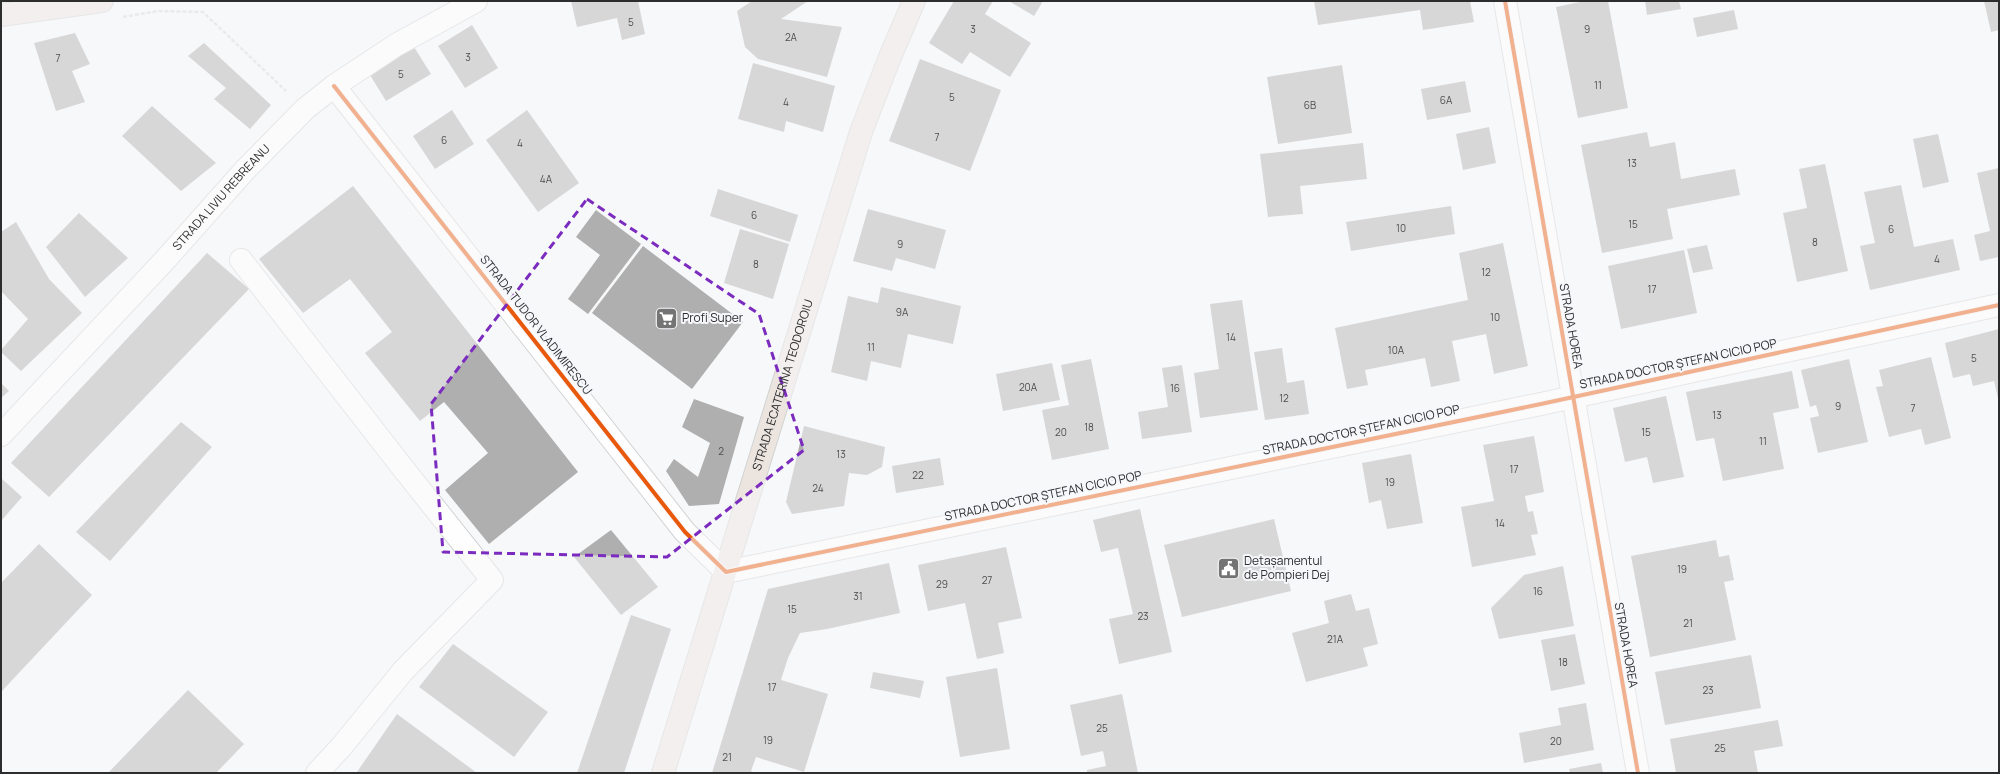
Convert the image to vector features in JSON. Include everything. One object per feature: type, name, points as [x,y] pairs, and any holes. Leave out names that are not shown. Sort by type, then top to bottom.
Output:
[{"type":"main road","points":[[1,15],[102,1]]},
{"type":"main road","name":"STRADA ECATERINA TEODOROIU","points":[[664,773],[861,132],[890,57],[914,1]]},
{"type":"street","name":"STRADA LIVIU REBREANU","points":[[1,435],[165,260],[245,170],[305,109],[334,86],[396,45],[476,1]]},
{"type":"street","name":"STRADA HOREA","points":[[1505,1],[1638,773]]},
{"type":"street","name":"STRADA TUDOR VLADIMIRESCU","points":[[334,86],[685,532],[726,572]]},
{"type":"street","points":[[241,260],[492,580],[403,671],[342,746],[317,773]]},
{"type":"street","name":"STRADA DOCTOR ȘTEFAN CICIO POP","points":[[726,572],[1573,397],[1999,305]]},
{"type":"path","points":[[121,18],[158,11],[203,12],[305,109]]},
{"type":"highlighted area","points":[[587,199],[759,314],[804,450],[667,557],[443,552],[431,404]]},
{"type":"building","points":[[571,1],[638,1],[645,34],[622,40],[617,18],[577,27]]},
{"type":"building","points":[[752,1],[808,1],[781,19],[842,27],[827,77],[758,59],[745,47],[737,11]]},
{"type":"building","points":[[954,1],[993,1],[985,14],[1031,43],[1010,77],[970,52],[962,64],[929,43]]},
{"type":"building","points":[[1009,1],[1043,1],[1034,16]]},
{"type":"building","points":[[1314,1],[1470,1],[1474,22],[1423,30],[1420,10],[1318,25]]},
{"type":"building","points":[[1585,1],[1608,1],[1628,108],[1578,118],[1556,7]]},
{"type":"building","points":[[1645,1],[1679,1],[1681,9],[1647,15]]},
{"type":"building","points":[[1984,1],[1999,1],[1999,30],[1991,32]]},
{"type":"building","points":[[1734,10],[1738,29],[1697,37],[1693,18]]},
{"type":"building","points":[[472,25],[498,68],[465,88],[438,46]]},
{"type":"building","points":[[75,33],[90,64],[72,71],[85,102],[56,111],[34,43]]},
{"type":"building","points":[[204,43],[271,105],[250,129],[214,99],[226,88],[188,56]]},
{"type":"building","points":[[414,47],[431,74],[386,101],[370,75]]},
{"type":"building","points":[[920,59],[1001,90],[970,171],[889,141]]},
{"type":"building","points":[[753,63],[835,86],[823,132],[786,121],[784,132],[738,119]]},
{"type":"building","points":[[1342,65],[1352,133],[1278,144],[1267,77]]},
{"type":"building","points":[[1465,81],[1471,112],[1427,120],[1421,89]]},
{"type":"building","points":[[152,106],[216,163],[181,191],[122,136]]},
{"type":"building","points":[[452,110],[474,144],[435,169],[413,136]]},
{"type":"building","points":[[527,110],[579,183],[538,212],[486,140]]},
{"type":"building","points":[[1489,127],[1496,163],[1463,170],[1456,134]]},
{"type":"building","points":[[1647,132],[1650,147],[1675,142],[1681,179],[1735,169],[1740,195],[1667,209],[1673,239],[1602,253],[1581,145]]},
{"type":"building","points":[[1938,134],[1949,182],[1923,188],[1913,139]]},
{"type":"building","points":[[1363,143],[1367,179],[1300,186],[1303,214],[1268,217],[1260,154]]},
{"type":"building","points":[[1825,164],[1848,271],[1797,282],[1783,213],[1807,208],[1799,169]]},
{"type":"building","points":[[1999,168],[1999,257],[1980,261],[1974,235],[1990,231],[1977,173]]},
{"type":"building","points":[[1901,185],[1914,247],[1953,239],[1960,270],[1870,290],[1860,246],[1875,243],[1864,192]]},
{"type":"building","points":[[353,186],[578,472],[489,544],[445,490],[488,453],[444,402],[420,421],[365,353],[392,332],[350,279],[303,313],[259,259]]},
{"type":"building","points":[[718,189],[798,215],[790,242],[710,216]]},
{"type":"building","points":[[1451,206],[1455,234],[1351,251],[1346,222]]},
{"type":"building","points":[[868,209],[946,230],[935,269],[896,258],[892,271],[853,261]]},
{"type":"building","points":[[596,210],[641,244],[588,314],[568,299],[600,255],[576,237]]},
{"type":"building","points":[[79,213],[128,258],[85,297],[46,247]]},
{"type":"building","points":[[16,222],[49,279],[82,313],[21,371],[1,352],[1,350],[28,319],[1,291],[1,232]]},
{"type":"building","points":[[740,229],[789,244],[773,299],[724,283]]},
{"type":"building","points":[[1503,243],[1528,366],[1494,374],[1486,334],[1452,341],[1460,381],[1431,387],[1425,358],[1365,370],[1368,385],[1347,389],[1335,328],[1468,300],[1459,253]]},
{"type":"building","points":[[1707,245],[1713,269],[1693,273],[1687,249]]},
{"type":"building","name":"Profi Super","points":[[643,246],[743,322],[692,389],[592,313]]},
{"type":"building","points":[[1684,250],[1697,313],[1621,329],[1608,266]]},
{"type":"building","points":[[207,253],[249,289],[49,497],[11,463]]},
{"type":"building","points":[[881,287],[961,306],[953,344],[908,334],[901,368],[871,361],[867,381],[831,372],[848,296],[878,303]]},
{"type":"building","points":[[1242,300],[1258,410],[1200,418],[1194,373],[1219,369],[1210,304]]},
{"type":"building","points":[[1999,329],[1998,398],[1994,381],[1973,386],[1970,374],[1953,378],[1945,343]]},
{"type":"building","points":[[1282,348],[1287,383],[1304,380],[1309,414],[1265,420],[1254,352]]},
{"type":"building","points":[[1931,357],[1951,438],[1925,445],[1921,429],[1889,437],[1876,387],[1883,386],[1879,370]]},
{"type":"building","points":[[1091,359],[1109,449],[1052,460],[1042,410],[1069,405],[1061,365]]},
{"type":"building","points":[[1849,359],[1868,442],[1818,453],[1810,418],[1819,416],[1816,405],[1810,407],[1801,370]]},
{"type":"building","points":[[1052,363],[1060,400],[1003,411],[996,374]]},
{"type":"building","points":[[1182,365],[1192,432],[1142,439],[1138,412],[1168,407],[1162,368]]},
{"type":"building","points":[[1792,371],[1799,408],[1773,413],[1784,469],[1723,481],[1714,438],[1696,441],[1686,392]]},
{"type":"building","points":[[1,383],[9,391],[1,398]]},
{"type":"building","points":[[1666,396],[1684,477],[1653,483],[1647,457],[1625,462],[1613,408]]},
{"type":"building","points":[[694,399],[744,417],[719,504],[689,506],[666,471],[674,459],[698,477],[710,443],[682,427]]},
{"type":"building","points":[[181,422],[212,447],[110,561],[76,532]]},
{"type":"building","points":[[804,426],[885,447],[882,467],[867,475],[849,473],[844,506],[792,514],[786,502]]},
{"type":"building","points":[[1534,436],[1544,492],[1525,496],[1528,512],[1533,511],[1538,534],[1531,535],[1536,555],[1472,567],[1461,507],[1494,501],[1483,445]]},
{"type":"building","points":[[1411,454],[1423,523],[1387,529],[1381,500],[1369,503],[1362,463]]},
{"type":"building","points":[[940,458],[944,485],[896,493],[892,466]]},
{"type":"building","points":[[1,478],[22,497],[1,521]]},
{"type":"building","points":[[1140,509],[1172,652],[1119,664],[1109,619],[1133,614],[1118,548],[1101,552],[1093,520]]},
{"type":"building","name":"Detașamentul de Pompieri Dej","points":[[1274,519],[1291,591],[1182,617],[1164,545]]},
{"type":"building","points":[[611,530],[658,587],[621,615],[574,557]]},
{"type":"building","points":[[1716,540],[1719,557],[1729,555],[1734,580],[1724,582],[1736,640],[1650,657],[1631,556]]},
{"type":"building","points":[[39,544],[92,595],[1,692],[1,583]]},
{"type":"building","points":[[1006,547],[1022,618],[998,623],[1004,653],[977,659],[965,603],[928,611],[918,565]]},
{"type":"building","points":[[889,563],[900,613],[827,629],[800,633],[788,658],[781,680],[828,694],[804,772],[756,757],[751,771],[755,773],[712,773],[768,589]]},
{"type":"building","points":[[1563,566],[1574,626],[1499,639],[1491,608],[1524,575]]},
{"type":"building","points":[[1351,594],[1356,611],[1369,608],[1378,644],[1363,648],[1368,666],[1306,682],[1292,633],[1329,623],[1324,601]]},
{"type":"building","points":[[631,615],[671,629],[624,773],[577,773]]},
{"type":"building","points":[[1575,634],[1585,684],[1551,691],[1541,640]]},
{"type":"building","points":[[453,644],[548,712],[514,757],[419,687]]},
{"type":"building","points":[[1751,655],[1761,708],[1665,725],[1655,672]]},
{"type":"building","points":[[997,668],[1010,749],[960,757],[946,677]]},
{"type":"building","points":[[873,672],[924,681],[920,698],[870,688]]},
{"type":"building","points":[[188,690],[244,744],[216,773],[108,773]]},
{"type":"building","points":[[1122,694],[1138,773],[1087,773],[1087,770],[1106,766],[1103,751],[1081,756],[1070,705]]},
{"type":"building","points":[[1586,703],[1594,750],[1524,763],[1519,733],[1561,725],[1558,708]]},
{"type":"building","points":[[397,714],[477,773],[357,772]]},
{"type":"building","points":[[1778,720],[1783,746],[1754,751],[1758,773],[1676,773],[1670,739]]},
{"type":"building","points":[[1601,763],[1603,773],[1570,773],[1569,769]]},
{"type":"cycle path","points":[[1505,1],[1638,773]]},
{"type":"cycle path","points":[[334,86],[685,532],[726,572],[1541,404],[1999,305]]},
{"type":"place","name":"Profi Super","points":[[667,318]]},
{"type":"place","name":"Detașamentul de Pompieri Dej","points":[[1228,568]]}]
